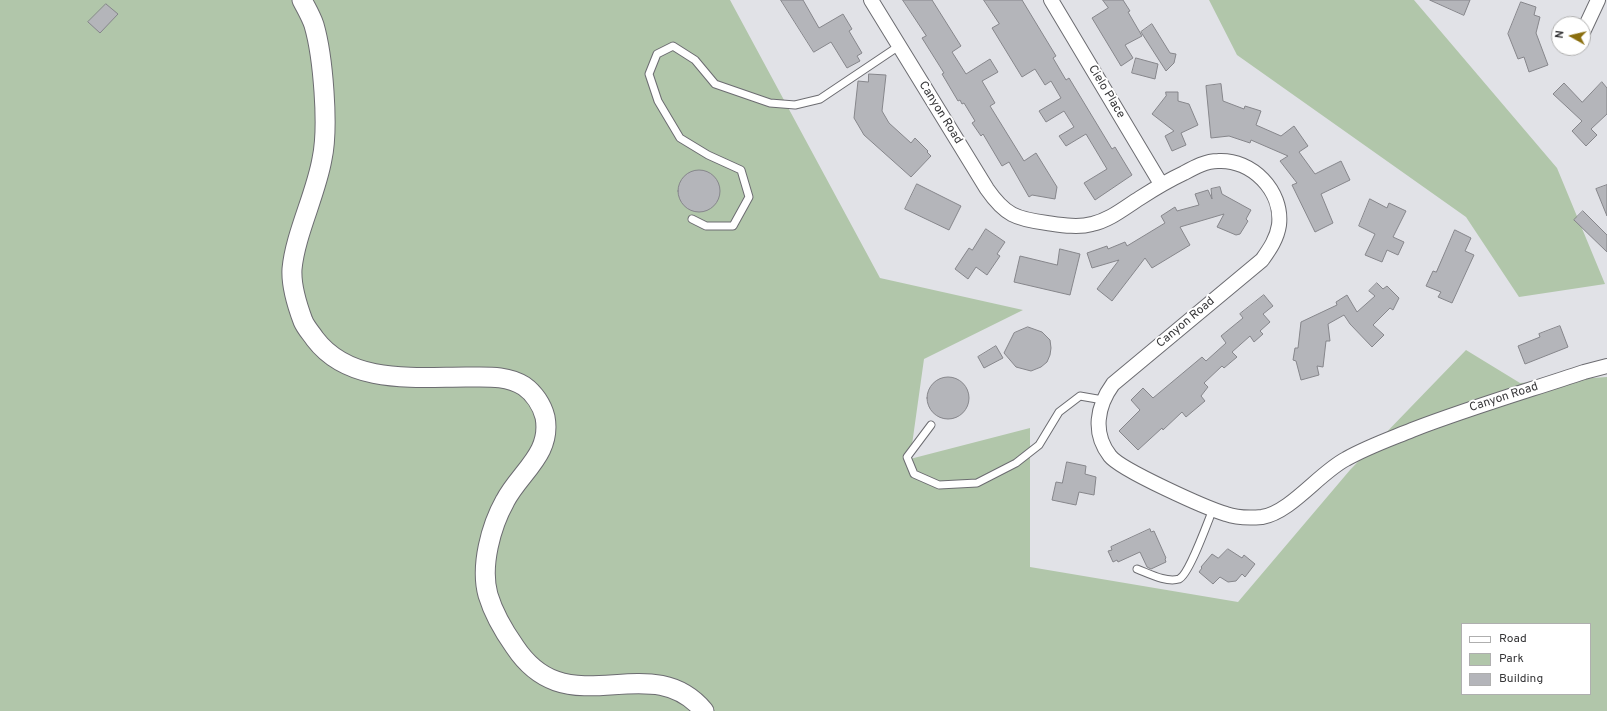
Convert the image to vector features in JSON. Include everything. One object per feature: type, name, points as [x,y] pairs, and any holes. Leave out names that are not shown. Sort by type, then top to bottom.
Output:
[{"type":"street","points":[[302,0],[313,24],[318,46],[325,128],[323,156],[316,185],[298,241],[292,268],[294,296],[304,325],[323,349],[348,366],[377,374],[412,377],[496,377],[512,380],[526,387],[537,399],[544,413],[547,429],[544,444],[537,459],[506,498],[492,526],[486,558],[487,592],[498,624],[520,655],[535,670],[554,681],[575,686],[626,683],[654,684],[680,692],[693,699],[704,711]]},
{"type":"street","name":"Canyon Road","points":[[871,0],[987,189],[996,202],[1009,213],[1024,220],[1070,226],[1091,225],[1108,218],[1161,184],[1198,165],[1218,161],[1238,163],[1256,172],[1269,187],[1277,205],[1279,225],[1273,244],[1262,260],[1113,384],[1102,400],[1098,412],[1098,428],[1102,444],[1111,457],[1134,472],[1226,515],[1246,518],[1263,516],[1278,512],[1344,459],[1384,441],[1446,417],[1584,372],[1607,366]]},
{"type":"street","name":"Cielo Place","points":[[1051,0],[1161,184]]},
{"type":"street","points":[[1590,16],[1598,0]]},
{"type":"lane","points":[[692,219],[706,226],[733,226],[749,197],[741,170],[708,155],[680,138],[658,102],[649,74],[656,54],[673,46],[695,60],[714,84],[770,103],[795,105],[820,99],[899,46]]},
{"type":"lane","points":[[931,425],[906,456],[914,474],[939,485],[977,483],[1016,463],[1039,445],[1059,412],[1080,396],[1102,400]]},
{"type":"lane","points":[[1137,569],[1172,580],[1180,578],[1185,574],[1190,564],[1213,509]]},
{"type":"green space","points":[[0,0],[730,0],[880,278],[1023,310],[924,359],[910,459],[1030,428],[1030,567],[1238,602],[1350,470],[1466,350],[1520,383],[1607,377],[1607,711],[0,711]]},
{"type":"green space","points":[[1209,0],[1414,0],[1557,168],[1605,284],[1519,297],[1466,217],[1237,55]]},
{"type":"building","points":[[781,0],[803,0],[819,28],[843,14],[852,29],[849,31],[862,53],[857,56],[860,61],[847,68],[831,42],[814,52]]},
{"type":"building","points":[[903,0],[932,0],[961,46],[952,52],[966,74],[990,59],[998,72],[982,81],[995,103],[990,106],[1024,161],[1036,153],[1057,187],[1055,199],[1032,195],[1029,197],[1009,162],[1002,166],[983,134],[981,136],[972,123],[975,121],[964,103],[962,104],[960,100],[958,101],[942,74],[944,73],[922,38],[926,36]]},
{"type":"building","points":[[984,0],[1022,0],[1056,56],[1053,58],[1066,80],[1069,78],[1112,149],[1115,147],[1132,175],[1095,200],[1084,183],[1107,169],[1086,134],[1066,146],[1059,136],[1074,127],[1064,111],[1046,122],[1039,111],[1061,98],[1051,81],[1045,85],[1035,69],[1022,77],[992,28],[999,24]]},
{"type":"building","points":[[1103,0],[1123,0],[1142,36],[1125,45],[1133,58],[1121,66],[1092,18],[1108,8]]},
{"type":"building","points":[[1430,0],[1470,0],[1464,15]]},
{"type":"building","points":[[1521,2],[1536,7],[1534,15],[1540,17],[1536,33],[1548,65],[1529,72],[1524,57],[1518,59],[1508,34]]},
{"type":"building","points":[[106,4],[118,14],[100,33],[88,22]]},
{"type":"building","points":[[1152,24],[1170,53],[1176,54],[1174,63],[1166,71],[1141,32]]},
{"type":"building","points":[[1136,58],[1158,64],[1155,79],[1132,73]]},
{"type":"building","points":[[869,74],[886,75],[882,111],[889,123],[911,143],[915,138],[931,156],[911,177],[864,135],[854,118],[858,81],[868,82]]},
{"type":"building","points":[[1602,82],[1607,88],[1607,114],[1591,129],[1597,135],[1586,146],[1572,131],[1582,121],[1553,94],[1564,83],[1582,102]]},
{"type":"building","points":[[1221,84],[1223,101],[1244,109],[1245,106],[1261,111],[1256,125],[1281,136],[1294,126],[1308,146],[1299,152],[1315,174],[1341,161],[1350,180],[1321,194],[1333,223],[1315,232],[1292,185],[1297,183],[1280,161],[1288,156],[1251,140],[1250,143],[1229,136],[1211,138],[1206,86]]},
{"type":"building","points":[[1166,92],[1178,92],[1178,101],[1189,104],[1198,125],[1181,133],[1186,145],[1172,151],[1165,136],[1174,131],[1152,114],[1166,96]]},
{"type":"building","points":[[699,170],[714,176],[720,191],[714,206],[699,212],[684,206],[678,191],[684,176]]},
{"type":"building","points":[[917,184],[961,206],[949,230],[905,209]]},
{"type":"building","points":[[1607,185],[1607,216],[1596,189]]},
{"type":"building","points":[[1220,187],[1222,194],[1251,210],[1246,219],[1248,221],[1240,234],[1236,235],[1217,227],[1224,214],[1180,227],[1190,245],[1152,268],[1145,258],[1112,301],[1097,289],[1119,260],[1092,268],[1087,253],[1107,246],[1108,249],[1125,242],[1127,246],[1165,223],[1161,216],[1175,207],[1177,211],[1199,205],[1195,194],[1208,190],[1212,199],[1211,189]]},
{"type":"building","points":[[1370,199],[1387,208],[1389,203],[1406,211],[1393,237],[1404,242],[1398,255],[1387,250],[1382,262],[1365,255],[1375,234],[1359,226]]},
{"type":"building","points":[[1583,211],[1607,235],[1607,252],[1574,220]]},
{"type":"building","points":[[986,229],[1005,242],[997,254],[1000,256],[987,275],[976,267],[968,279],[955,269],[969,248],[972,250]]},
{"type":"building","points":[[1455,230],[1471,238],[1465,251],[1474,255],[1452,303],[1438,297],[1441,292],[1426,286],[1433,271],[1436,272]]},
{"type":"building","points":[[1060,249],[1080,254],[1070,295],[1014,282],[1020,256],[1057,265]]},
{"type":"building","points":[[1377,283],[1383,289],[1387,286],[1399,298],[1393,310],[1390,308],[1373,325],[1384,335],[1372,347],[1350,324],[1344,315],[1328,324],[1330,341],[1326,341],[1323,367],[1317,366],[1319,375],[1301,380],[1296,361],[1293,360],[1295,348],[1298,348],[1301,322],[1337,305],[1336,302],[1347,295],[1357,312],[1375,296],[1369,291]]},
{"type":"building","points":[[1264,295],[1273,306],[1263,314],[1270,322],[1260,331],[1263,334],[1254,342],[1250,336],[1232,352],[1237,357],[1224,368],[1222,366],[1204,383],[1208,387],[1201,396],[1205,401],[1186,417],[1182,412],[1163,430],[1162,428],[1138,450],[1119,431],[1140,410],[1131,400],[1143,388],[1153,398],[1202,357],[1206,361],[1226,343],[1221,336],[1243,318],[1240,314]]},
{"type":"building","points":[[1560,326],[1568,347],[1525,364],[1518,346],[1540,337],[1539,334]]},
{"type":"building","points":[[1028,327],[1042,332],[1050,340],[1051,348],[1047,362],[1041,367],[1031,371],[1016,367],[1004,353],[1014,333]]},
{"type":"building","points":[[996,346],[1003,358],[984,368],[978,357]]},
{"type":"building","points":[[944,377],[952,377],[960,380],[966,386],[969,398],[966,410],[960,416],[952,419],[944,419],[936,416],[930,410],[927,402],[927,394],[930,386],[936,380]]},
{"type":"building","points":[[1067,462],[1086,466],[1085,474],[1096,477],[1094,495],[1079,492],[1076,505],[1052,500],[1056,482],[1062,483]]},
{"type":"building","points":[[1150,529],[1151,532],[1154,531],[1166,558],[1166,562],[1151,569],[1147,567],[1140,552],[1118,562],[1117,560],[1113,562],[1108,551],[1112,550],[1111,547]]},
{"type":"building","points":[[1228,549],[1242,558],[1244,555],[1255,564],[1245,577],[1242,574],[1236,581],[1228,582],[1220,577],[1213,584],[1199,572],[1202,568],[1201,567],[1212,554],[1218,558]]}]
